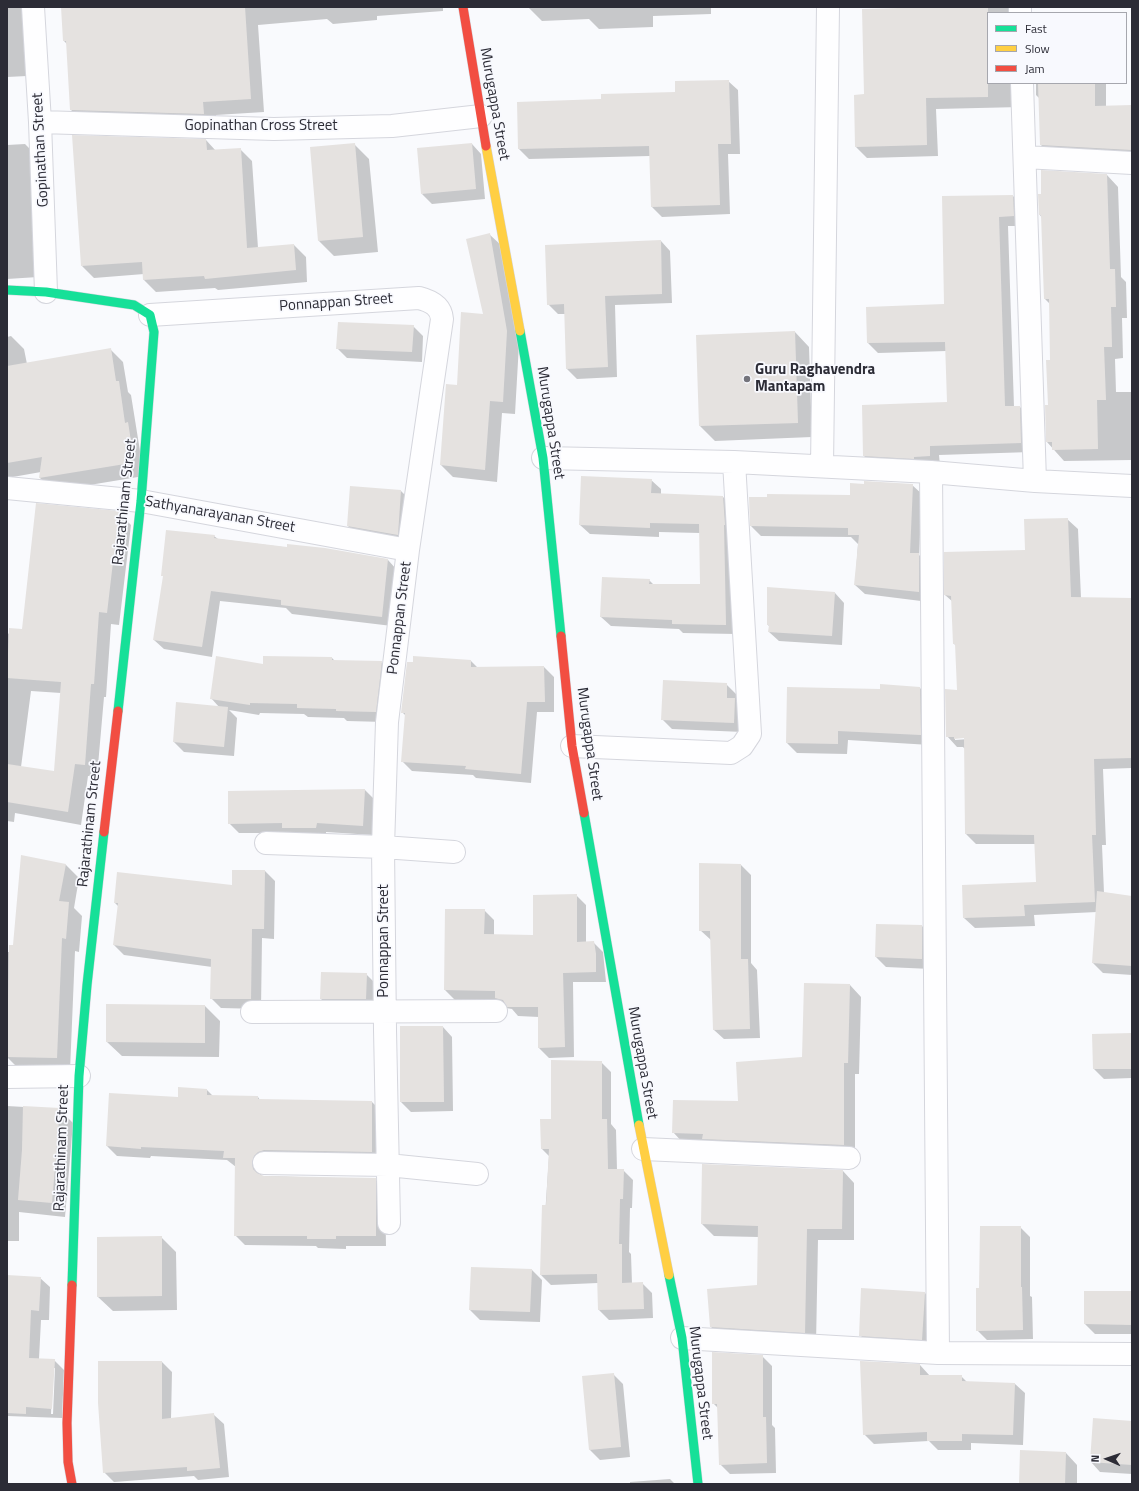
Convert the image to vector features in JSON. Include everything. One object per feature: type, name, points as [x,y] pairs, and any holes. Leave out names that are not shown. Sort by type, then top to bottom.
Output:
[{"type":"street","name":"Gopinathan Street","points":[[33,7],[40,122],[46,292]]},
{"type":"street","name":"Murugappa Street","points":[[463,7],[481,116],[543,458],[572,746],[643,1149],[682,1338],[698,1484]]},
{"type":"street","points":[[822,466],[828,7]]},
{"type":"street","points":[[1022,84],[1035,481]]},
{"type":"street","name":"Gopinathan Cross Street","points":[[40,122],[274,129],[392,126],[481,116]]},
{"type":"street","points":[[1025,157],[1132,163]]},
{"type":"street","points":[[7,290],[46,292],[134,305],[150,314]]},
{"type":"street","name":"Ponnappan Street","points":[[150,314],[419,298],[428,300],[438,306],[442,312],[408,550],[387,722],[383,847],[384,1011],[389,1223]]},
{"type":"street","name":"Rajarathinam Street","points":[[72,1484],[68,1462],[66,1423],[79,1076],[87,985],[141,501],[154,332],[150,314]]},
{"type":"street","points":[[543,458],[734,462],[822,466],[931,472],[1035,481],[1132,486]]},
{"type":"street","points":[[572,746],[731,752],[742,746],[750,734],[734,462]]},
{"type":"street","points":[[931,472],[938,1353]]},
{"type":"street","name":"Sathyanarayanan Street","points":[[7,488],[141,501],[408,550]]},
{"type":"street","points":[[266,843],[383,847],[454,852]]},
{"type":"street","points":[[252,1012],[496,1011]]},
{"type":"street","points":[[7,1077],[79,1076]]},
{"type":"street","points":[[643,1149],[849,1158]]},
{"type":"street","points":[[264,1163],[388,1165],[477,1174]]},
{"type":"street","points":[[682,1338],[938,1353],[1132,1354]]},
{"type":"building","points":[[61,7],[245,7],[251,99],[203,102],[204,114],[70,110],[66,41],[63,41]]},
{"type":"building","points":[[988,7],[988,97],[926,98],[927,145],[855,147],[854,95],[864,94],[862,9]]},
{"type":"building","points":[[729,80],[731,144],[718,144],[720,205],[651,207],[649,146],[518,149],[517,102],[601,99],[601,94],[675,92],[675,81]]},
{"type":"building","points":[[1038,84],[1095,84],[1095,106],[1132,105],[1132,150],[1040,145]]},
{"type":"building","points":[[72,135],[206,139],[207,150],[241,148],[247,248],[294,244],[296,270],[205,279],[204,276],[143,280],[142,262],[81,266]]},
{"type":"building","points":[[355,143],[363,237],[318,241],[310,147]]},
{"type":"building","points":[[472,143],[476,189],[421,194],[417,148]]},
{"type":"building","points":[[1041,170],[1107,174],[1110,269],[1115,269],[1116,307],[1111,307],[1112,347],[1104,347],[1106,400],[1097,400],[1098,449],[1052,450],[1052,442],[1046,442],[1045,405],[1048,405],[1046,360],[1050,360],[1049,299],[1044,299],[1041,215],[1039,215],[1038,194],[1041,194]]},
{"type":"building","points":[[1013,195],[1014,216],[999,217],[1005,406],[1020,406],[1021,443],[930,446],[930,456],[914,457],[914,459],[863,456],[862,405],[947,402],[945,342],[867,343],[866,307],[944,304],[942,196]]},
{"type":"building","points":[[490,233],[507,331],[503,402],[490,401],[485,470],[440,465],[446,384],[457,385],[461,312],[483,314],[466,239]]},
{"type":"building","points":[[661,240],[662,294],[605,296],[608,367],[566,369],[564,304],[547,305],[545,245]]},
{"type":"building","points":[[338,322],[414,325],[412,352],[336,349]]},
{"type":"building","name":"Guru Raghavendra Mantapam","points":[[795,331],[798,423],[699,426],[696,335]]},
{"type":"building","points":[[111,348],[116,381],[119,381],[125,423],[128,422],[132,448],[131,463],[39,478],[42,457],[7,463],[7,366]]},
{"type":"building","points":[[581,476],[652,479],[651,493],[723,496],[725,525],[726,625],[672,624],[672,620],[600,617],[602,577],[650,579],[649,584],[700,584],[699,524],[650,523],[650,528],[579,525]]},
{"type":"building","points":[[864,481],[913,484],[910,553],[919,553],[919,592],[854,585],[859,535],[848,535],[848,528],[750,526],[749,497],[767,497],[767,494],[850,495],[850,483],[864,484]]},
{"type":"building","points":[[350,486],[401,490],[398,535],[347,526]]},
{"type":"building","points":[[36,503],[119,511],[107,613],[99,612],[94,684],[91,684],[85,765],[75,764],[68,812],[7,802],[7,764],[54,771],[61,682],[7,678],[9,628],[22,629]]},
{"type":"building","points":[[1068,518],[1071,597],[1132,598],[1132,758],[1094,759],[1096,835],[1092,835],[1095,902],[1024,905],[1025,916],[963,918],[962,885],[1036,882],[1034,835],[965,834],[964,738],[954,739],[954,737],[946,737],[945,689],[957,690],[951,596],[944,595],[944,552],[1025,550],[1024,519]]},
{"type":"building","points":[[166,530],[215,535],[214,538],[287,547],[287,544],[325,548],[388,559],[382,617],[281,605],[281,600],[211,591],[202,647],[153,640],[163,576],[161,576]]},
{"type":"building","points":[[767,587],[835,592],[832,636],[768,632]]},
{"type":"building","points":[[216,656],[263,664],[263,656],[332,657],[332,660],[382,661],[376,712],[297,708],[297,704],[250,703],[250,705],[210,699]]},
{"type":"building","points":[[413,656],[471,660],[471,667],[544,666],[545,702],[527,702],[521,774],[465,769],[466,766],[401,762],[405,713],[401,713],[407,662],[413,662]]},
{"type":"building","points":[[663,680],[727,683],[727,698],[735,698],[734,723],[661,720]]},
{"type":"building","points":[[880,684],[920,687],[921,735],[838,731],[838,744],[786,743],[787,687],[880,689]]},
{"type":"building","points":[[176,702],[228,707],[224,747],[173,742]]},
{"type":"building","points":[[365,789],[363,826],[317,823],[316,828],[282,828],[282,823],[228,824],[228,791]]},
{"type":"building","points":[[21,855],[66,864],[59,901],[69,902],[66,939],[62,938],[57,1058],[7,1057],[9,945],[13,945]]},
{"type":"building","points":[[699,863],[741,864],[741,959],[748,959],[750,1029],[713,1030],[710,931],[699,931]]},
{"type":"building","points":[[232,870],[265,870],[264,929],[252,929],[251,999],[210,999],[211,959],[113,945],[118,903],[114,903],[117,872],[232,885]]},
{"type":"building","points":[[1097,891],[1132,896],[1132,966],[1092,963]]},
{"type":"building","points":[[577,894],[577,942],[594,941],[596,972],[563,973],[565,1047],[538,1048],[538,1007],[507,1007],[503,1000],[495,998],[495,991],[444,990],[445,909],[485,909],[484,934],[533,935],[533,895]]},
{"type":"building","points":[[876,924],[922,925],[922,959],[875,957]]},
{"type":"building","points":[[321,972],[367,973],[366,999],[320,999]]},
{"type":"building","points":[[804,983],[850,984],[848,1063],[844,1063],[844,1145],[702,1139],[703,1134],[672,1133],[673,1100],[738,1101],[736,1062],[802,1057]]},
{"type":"building","points":[[106,1004],[205,1005],[205,1043],[106,1042]]},
{"type":"building","points":[[400,1026],[443,1026],[444,1102],[400,1102]]},
{"type":"building","points":[[1132,1033],[1132,1069],[1093,1069],[1092,1034]]},
{"type":"building","points":[[551,1060],[602,1061],[602,1119],[607,1119],[608,1169],[624,1169],[623,1199],[620,1199],[619,1244],[622,1244],[622,1283],[643,1282],[644,1309],[598,1310],[597,1274],[540,1275],[542,1205],[546,1205],[549,1149],[541,1149],[540,1119],[551,1119]]},
{"type":"building","points":[[178,1087],[207,1089],[207,1095],[258,1096],[258,1099],[372,1101],[372,1152],[264,1150],[258,1152],[254,1156],[252,1163],[253,1169],[257,1173],[264,1176],[376,1178],[376,1236],[336,1236],[336,1239],[307,1239],[307,1236],[234,1236],[235,1158],[223,1158],[224,1151],[141,1147],[141,1149],[106,1146],[109,1093],[178,1097]]},
{"type":"building","points":[[23,1106],[60,1108],[52,1203],[18,1200],[22,1150]]},
{"type":"building","points":[[702,1164],[843,1170],[842,1229],[807,1229],[805,1333],[710,1327],[707,1289],[757,1285],[758,1226],[701,1224]]},
{"type":"building","points":[[980,1226],[1021,1226],[1023,1330],[976,1331],[976,1288],[979,1288]]},
{"type":"building","points":[[162,1236],[162,1296],[97,1297],[97,1237]]},
{"type":"building","points":[[471,1267],[532,1269],[530,1312],[469,1310]]},
{"type":"building","points":[[7,1275],[41,1277],[39,1311],[31,1310],[29,1358],[55,1359],[52,1409],[26,1407],[26,1414],[7,1413]]},
{"type":"building","points":[[861,1288],[925,1292],[922,1340],[859,1336]]},
{"type":"building","points":[[1084,1291],[1132,1291],[1132,1325],[1084,1324]]},
{"type":"building","points":[[712,1352],[763,1355],[763,1417],[766,1417],[767,1463],[719,1465],[717,1404],[712,1404]]},
{"type":"building","points":[[98,1361],[162,1361],[162,1419],[214,1413],[220,1468],[187,1471],[187,1467],[103,1473],[98,1403]]},
{"type":"building","points":[[860,1361],[920,1364],[920,1375],[962,1375],[962,1381],[1015,1383],[1013,1435],[962,1434],[962,1441],[927,1441],[927,1432],[863,1435]]},
{"type":"building","points":[[614,1373],[621,1447],[589,1450],[582,1376]]},
{"type":"building","points":[[1093,1418],[1132,1421],[1132,1465],[1090,1462]]},
{"type":"building","points":[[1020,1450],[1066,1452],[1065,1484],[1019,1484]]},
{"type":"traffic: fast","points":[[7,290],[46,292],[134,305],[150,315],[154,332],[141,501],[118,711]]},
{"type":"traffic: fast","points":[[520,331],[543,458],[561,636]]},
{"type":"traffic: fast","points":[[584,813],[639,1125]]},
{"type":"traffic: fast","points":[[72,1285],[79,1076],[87,985],[104,832]]},
{"type":"traffic: fast","points":[[669,1275],[682,1338],[698,1484]]},
{"type":"traffic: slow","points":[[486,146],[520,331]]},
{"type":"traffic: slow","points":[[639,1125],[669,1275]]},
{"type":"traffic: jam","points":[[463,7],[486,146]]},
{"type":"traffic: jam","points":[[561,636],[572,746],[584,813]]},
{"type":"traffic: jam","points":[[104,832],[118,711]]},
{"type":"traffic: jam","points":[[72,1285],[67,1423],[68,1462],[72,1484]]},
{"type":"place","name":"Guru Raghavendra Mantapam","points":[[747,379]]}]
